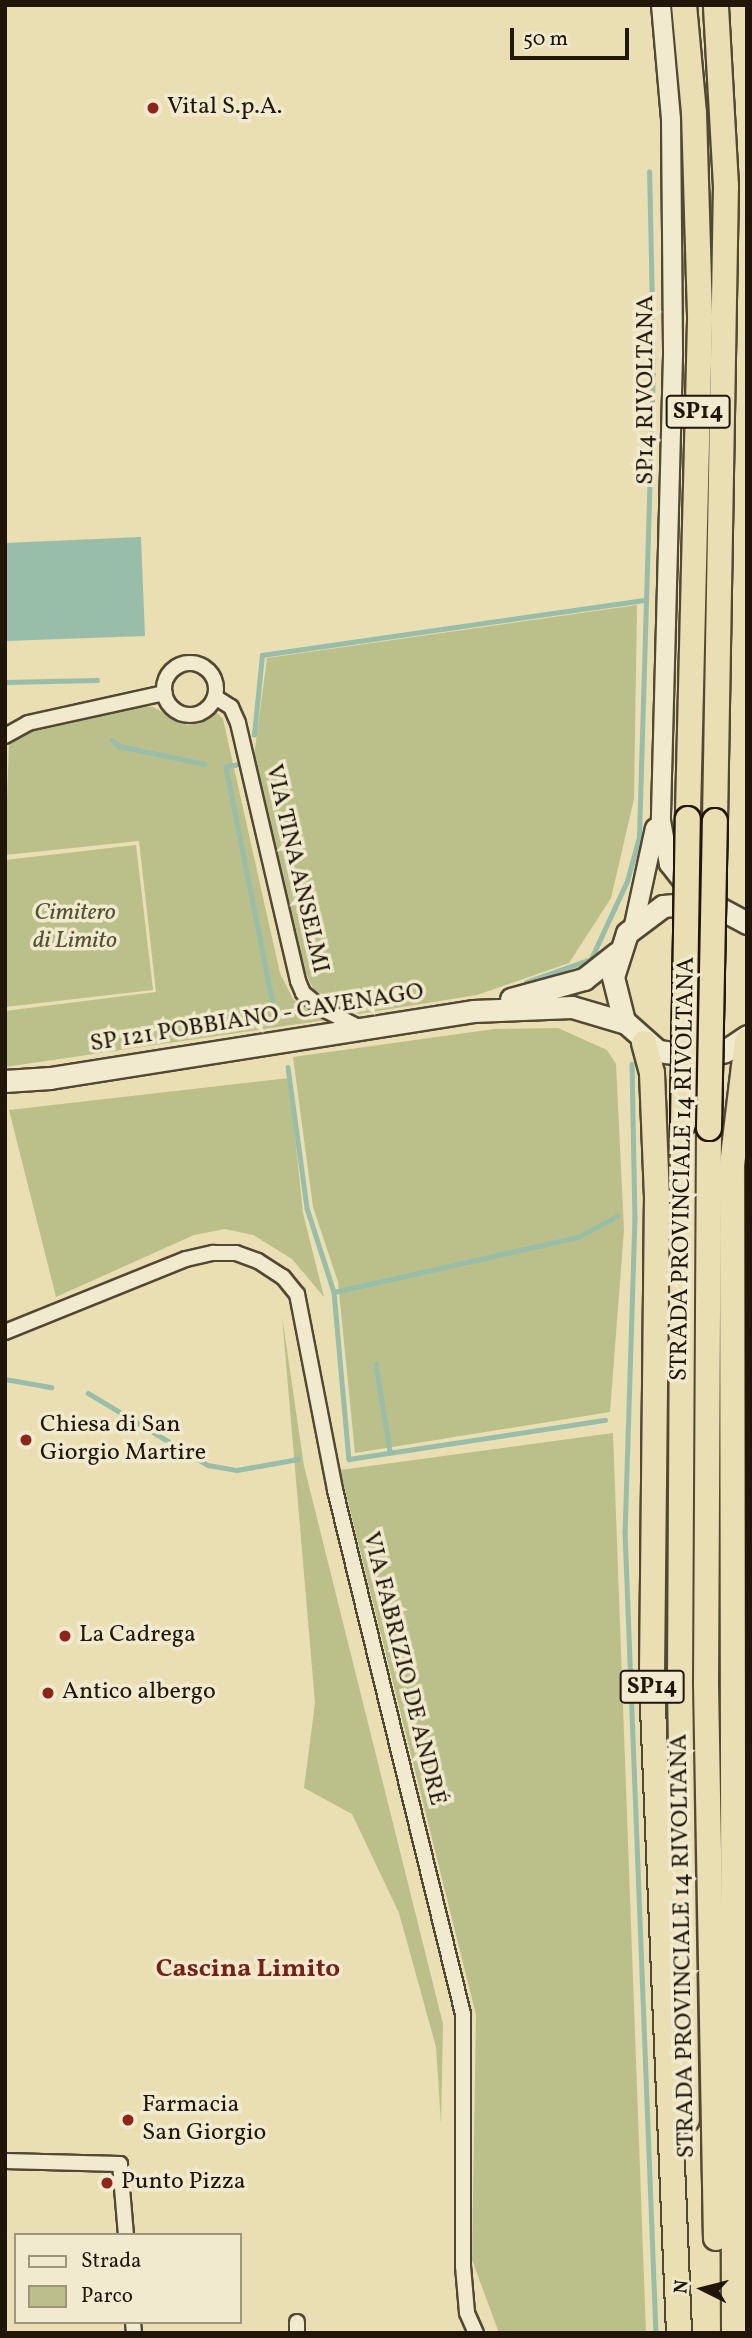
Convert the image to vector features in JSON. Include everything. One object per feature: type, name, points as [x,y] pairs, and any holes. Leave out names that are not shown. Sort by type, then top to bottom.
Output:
[{"type":"highway","name":"STRADA PROVINCIALE 14 RIVOLTANA","points":[[684,5],[694,113],[699,321],[683,1124],[680,1685],[690,2333]]},
{"type":"highway","name":"STRADA PROVINCIALE 14 RIVOLTANA","points":[[716,5],[726,225],[709,1128],[706,1684],[718,2333]]},
{"type":"highway","points":[[734,2333],[732,1192],[747,1041]]},
{"type":"highway","name":"SP14","points":[[644,1043],[653,1073],[657,1195],[652,1683],[679,2333]]},
{"type":"main road","name":"SP14 RIVOLTANA","points":[[747,923],[730,910],[703,901],[663,905],[634,925],[617,953],[613,988],[626,1023],[644,1043],[669,1055],[692,1058],[725,1051],[747,1035]]},
{"type":"main road","name":"SP 121 POBBIANO - CAVENAGO","points":[[50,1079],[472,1011],[576,982],[617,953]]},
{"type":"main road","name":"SP 121 POBBIANO - CAVENAGO","points":[[472,1011],[572,1007],[626,1023]]},
{"type":"main road","points":[[5,1081],[50,1079]]},
{"type":"main road","points":[[5,1095],[50,1079]]},
{"type":"street","name":"SP14 RIVOLTANA","points":[[661,5],[671,119],[673,330],[672,526],[662,776],[665,854],[683,884],[703,901]]},
{"type":"street","name":"VIA TINA ANSELMI","points":[[165,693],[172,671],[190,663],[211,673],[215,697],[231,707],[238,723],[303,993],[323,1009],[364,1029]]},
{"type":"street","points":[[5,736],[28,723],[165,693],[173,708],[189,715],[205,710],[215,697]]},
{"type":"street","points":[[5,718],[28,723]]},
{"type":"street","name":"SP14 RIVOLTANA","points":[[634,925],[648,871],[662,776]]},
{"type":"street","name":"VIA FABRIZIO DE ANDRÉ","points":[[5,1332],[44,1319],[186,1259],[214,1253],[251,1257],[283,1277],[297,1294],[335,1490],[463,2008],[466,2049],[463,2266],[467,2313],[476,2333]]},
{"type":"street","points":[[5,2161],[120,2164],[126,2233]]},
{"type":"green space","points":[[637,605],[634,799],[611,898],[569,963],[477,995],[359,1014],[314,990],[299,960],[254,756],[267,658]]},
{"type":"green space","points":[[140,706],[153,707],[187,725],[215,711],[223,719],[280,973],[293,999],[326,1020],[5,1067],[5,1011],[156,992],[139,841],[5,855],[9,743],[22,733]]},
{"type":"green space","name":"Cimitero di Limito","points":[[136,845],[153,990],[5,1007],[5,860]]},
{"type":"green space","points":[[558,1028],[607,1050],[616,1064],[624,1230],[610,1412],[355,1453],[338,1282],[313,1207],[293,1057],[494,1029]]},
{"type":"green space","points":[[289,1078],[303,1213],[324,1297],[292,1259],[253,1235],[225,1229],[194,1235],[56,1297],[9,1110]]},
{"type":"green space","points":[[282,1316],[304,1466],[443,2024],[441,2124],[436,2047],[399,1913],[352,1814],[304,1788],[315,1703]]},
{"type":"green space","points":[[613,1433],[646,2333],[499,2333],[472,2260],[476,2015],[340,1470]]},
{"type":"shaded area","points":[[141,537],[145,636],[5,641],[5,543]]},
{"type":"waterway","points":[[526,982],[591,959],[627,881],[639,837],[653,357],[649,172]]},
{"type":"waterway","points":[[254,735],[262,655],[642,600]]},
{"type":"waterway","points":[[5,682],[97,680]]},
{"type":"waterway","points":[[112,740],[119,746],[205,764]]},
{"type":"waterway","points":[[237,765],[226,767],[276,1019]]},
{"type":"waterway","points":[[632,1064],[635,1217],[625,1531],[656,2333]]},
{"type":"waterway","points":[[288,1067],[307,1208],[334,1292],[349,1459],[605,1420]]},
{"type":"waterway","points":[[334,1292],[578,1237],[617,1216]]},
{"type":"waterway","points":[[376,1364],[390,1451]]},
{"type":"waterway","points":[[5,1379],[51,1387]]},
{"type":"waterway","points":[[88,1393],[208,1465],[237,1470],[298,1459]]},
{"type":"place","name":"Vital S.p.A.","points":[[153,108]]},
{"type":"place","name":"Chiesa di San Giorgio Martire","points":[[26,1440]]},
{"type":"place","name":"La Cadrega","points":[[65,1636]]},
{"type":"place","name":"Antico albergo","points":[[48,1693]]},
{"type":"place","name":"Farmacia San Giorgio","points":[[128,2120]]},
{"type":"place","name":"Punto Pizza","points":[[107,2183]]},
{"type":"district","name":"Cascina Limito","points":[[248,1970]]}]
